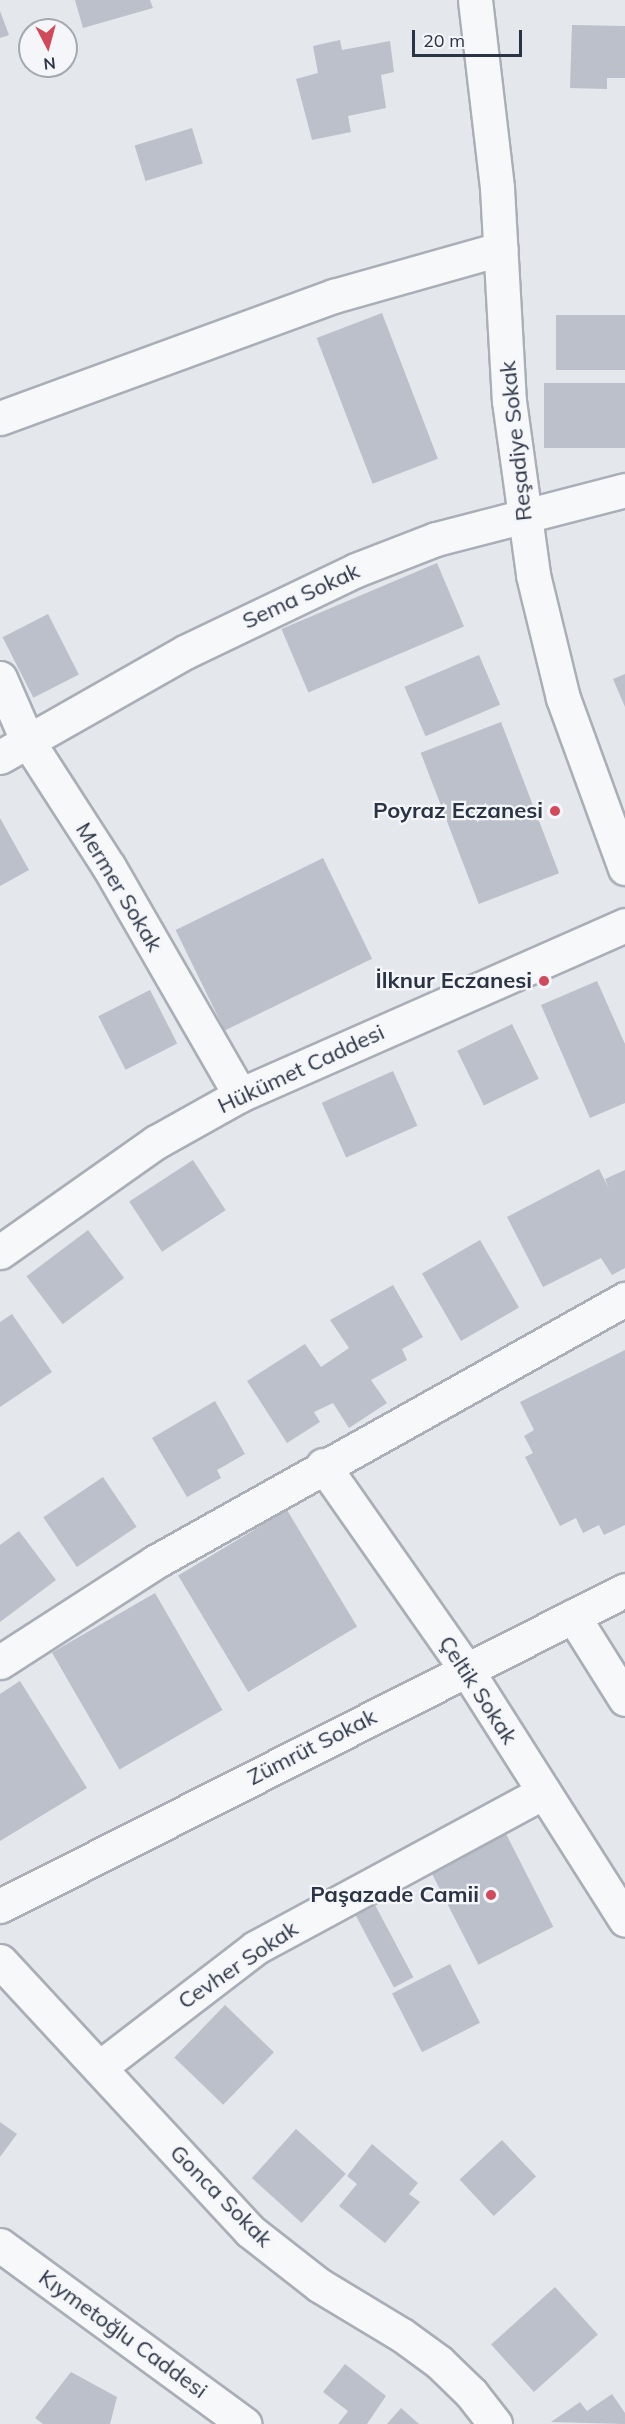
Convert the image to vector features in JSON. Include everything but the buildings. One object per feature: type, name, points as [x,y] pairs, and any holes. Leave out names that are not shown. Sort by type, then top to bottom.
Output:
[{"type":"street","name":"Reşadiye Sokak","points":[[475,0],[487,75],[509,401],[533,575],[563,698],[625,868]]},
{"type":"street","points":[[0,418],[334,296],[500,249]]},
{"type":"street","name":"Sema Sokak","points":[[0,757],[185,652],[356,570],[436,539],[625,490]]},
{"type":"street","name":"Mermer Sokak","points":[[0,678],[27,740],[109,867],[240,1095]]},
{"type":"street","name":"Hükümet Caddesi","points":[[0,1252],[156,1143],[240,1095],[625,925]]},
{"type":"street","points":[[0,1662],[145,1568],[323,1465],[625,1299]]},
{"type":"street","name":"Çeltik Sokak","points":[[323,1465],[466,1669],[625,1920]]},
{"type":"street","name":"Zümrüt Sokak","points":[[0,1906],[625,1590]]},
{"type":"street","points":[[573,1616],[625,1699]]},
{"type":"street","name":"Cevher Sokak","points":[[100,2067],[255,1948],[544,1792]]},
{"type":"street","name":"Gonca Sokak","points":[[0,1961],[250,2231],[319,2285],[402,2334],[439,2362],[495,2424]]},
{"type":"street","name":"Kıymetoğlu Caddesi","points":[[0,2245],[208,2414],[245,2424]]},
{"type":"place","name":"Poyraz Eczanesi","points":[[555,811]]},
{"type":"place","name":"İlknur Eczanesi","points":[[544,981]]},
{"type":"place","name":"Paşazade Camii","points":[[491,1895]]}]
